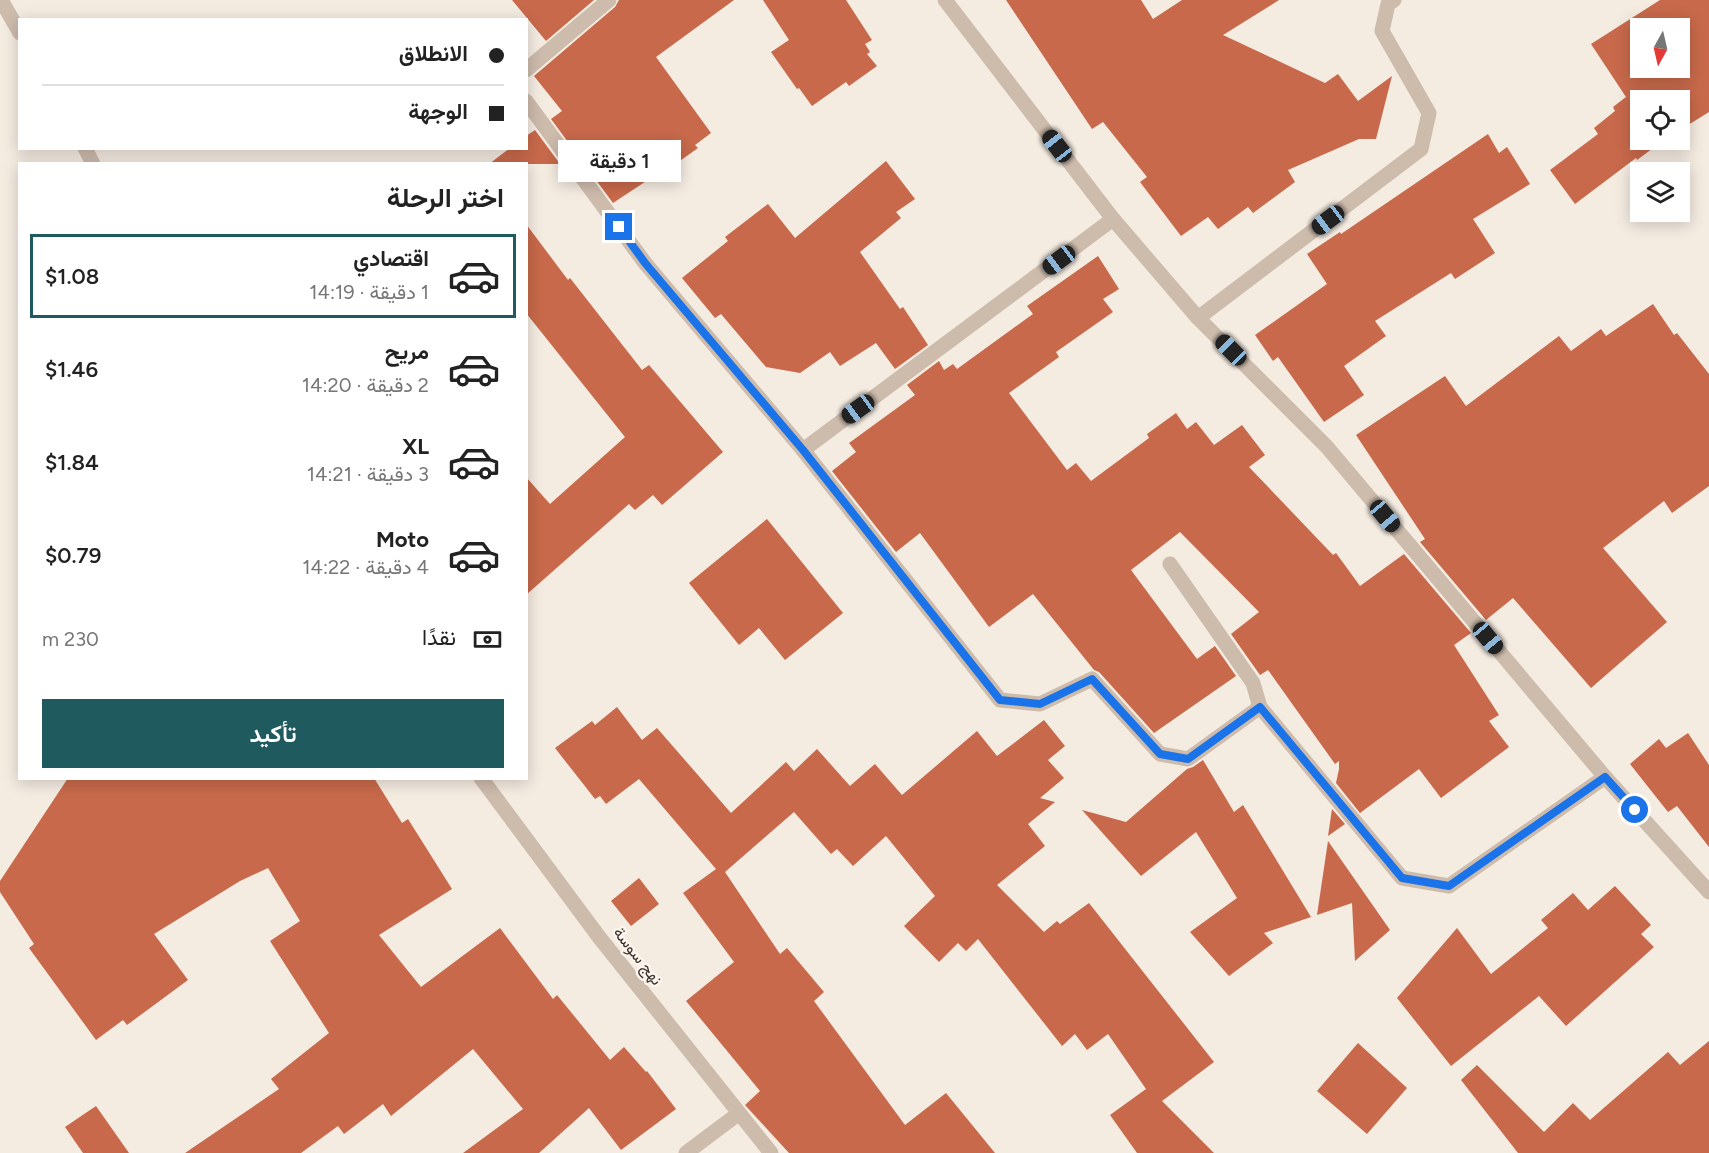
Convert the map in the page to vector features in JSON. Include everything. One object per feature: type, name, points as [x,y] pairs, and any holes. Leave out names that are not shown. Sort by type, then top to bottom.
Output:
[{"type":"street","points":[[1,0],[18,30]]},
{"type":"street","points":[[528,68],[609,0]]},
{"type":"street","points":[[945,0],[1113,219],[1198,318],[1327,447],[1605,777],[1709,892]]},
{"type":"street","points":[[1198,318],[1421,149],[1429,113],[1382,31],[1388,4],[1394,0]]},
{"type":"street","points":[[528,104],[645,263],[803,450],[1000,700],[1040,704],[1092,679],[1160,754],[1188,759],[1260,707]]},
{"type":"street","points":[[803,450],[1113,219]]},
{"type":"street","points":[[1170,564],[1253,683],[1260,707],[1402,878],[1449,886],[1605,777]]},
{"type":"street","name":"نهج سوسة","points":[[482,780],[599,937],[771,1153]]},
{"type":"street","points":[[686,1153],[738,1114]]},
{"type":"building","points":[[512,0],[594,0],[546,41]]},
{"type":"building","points":[[619,0],[734,0],[656,57],[711,133],[695,145],[698,148],[670,168],[669,166],[613,203],[551,119],[562,111],[534,76],[615,7]]},
{"type":"building","points":[[763,0],[846,0],[872,40],[865,44],[870,52],[867,54],[877,66],[849,86],[846,82],[812,106],[771,52],[789,40]]},
{"type":"building","points":[[1006,0],[1141,0],[1153,19],[1182,0],[1279,0],[1223,35],[1325,83],[1338,74],[1358,101],[1392,76],[1376,139],[1359,139],[1288,170],[1295,182],[1253,213],[1248,207],[1218,229],[1208,217],[1181,236],[1140,182],[1147,177],[1103,122],[1092,129]]},
{"type":"building","points":[[1660,0],[1709,0],[1709,112],[1690,124],[1690,90],[1630,90],[1630,150],[1650,150],[1637,160],[1636,158],[1630,162],[1575,204],[1550,170],[1598,134],[1594,128],[1615,111],[1613,107],[1626,97],[1591,44],[1630,19],[1630,78],[1690,78],[1690,18],[1632,18]]},
{"type":"building","points":[[535,130],[560,164],[492,162],[507,150],[528,150],[528,135]]},
{"type":"building","points":[[1488,134],[1499,153],[1507,147],[1530,184],[1473,219],[1495,253],[1455,279],[1451,273],[1375,321],[1386,336],[1344,366],[1364,395],[1324,422],[1278,357],[1273,361],[1255,335],[1327,284],[1307,254],[1340,232],[1341,234]]},
{"type":"building","points":[[886,161],[915,199],[896,212],[901,218],[860,252],[900,309],[903,307],[928,345],[895,369],[876,343],[840,366],[830,352],[800,373],[766,367],[721,314],[715,318],[682,278],[728,241],[725,237],[768,204],[795,238]]},
{"type":"building","points":[[528,227],[568,280],[570,278],[642,370],[649,365],[723,452],[662,505],[653,495],[635,510],[629,504],[528,593],[528,479],[550,504],[625,437],[528,316]]},
{"type":"building","points":[[1098,256],[1119,289],[1103,299],[1113,312],[1056,352],[1059,357],[1009,393],[1067,470],[1076,463],[1091,481],[1149,438],[1147,434],[1176,413],[1187,429],[1196,422],[1214,445],[1242,425],[1265,455],[1249,467],[1333,555],[1336,553],[1360,586],[1404,554],[1471,633],[1454,645],[1499,715],[1489,721],[1509,747],[1441,798],[1419,769],[1360,813],[1336,783],[1339,761],[1335,764],[1268,670],[1260,675],[1231,634],[1259,612],[1180,532],[1131,570],[1197,659],[1215,646],[1236,676],[1154,733],[1099,672],[1094,670],[1033,594],[989,627],[920,533],[896,552],[832,471],[856,452],[849,443],[915,395],[907,385],[939,361],[944,370],[953,364],[957,369],[1033,314],[1027,306]]},
{"type":"building","points":[[1653,304],[1674,335],[1677,333],[1709,374],[1709,486],[1672,513],[1664,501],[1603,548],[1667,622],[1591,688],[1513,598],[1486,620],[1420,542],[1425,539],[1356,435],[1445,376],[1466,406],[1559,336],[1571,351],[1601,329],[1606,336]]},
{"type":"building","points":[[767,519],[843,613],[785,660],[759,628],[739,645],[689,583]]},
{"type":"building","points":[[617,707],[642,740],[657,728],[731,813],[786,762],[794,771],[817,749],[850,786],[875,764],[902,795],[977,731],[997,756],[1044,720],[1065,746],[1048,760],[1064,778],[1040,798],[1055,802],[1028,824],[1045,846],[997,885],[1044,932],[1057,921],[1060,924],[1089,903],[1214,1062],[1162,1101],[1214,1153],[1137,1153],[1110,1115],[1146,1089],[1108,1034],[1087,1050],[1075,1034],[1062,1046],[978,939],[966,951],[958,943],[939,962],[904,926],[935,896],[886,836],[853,866],[837,849],[831,854],[794,812],[725,872],[780,954],[787,948],[824,992],[814,1001],[905,1125],[946,1093],[995,1153],[789,1153],[745,1105],[760,1091],[686,1001],[734,962],[683,893],[716,869],[639,779],[606,804],[600,796],[595,799],[555,748],[592,721],[595,725]]},
{"type":"building","points":[[1688,733],[1709,765],[1709,847],[1677,806],[1668,812],[1630,764],[1659,739],[1666,748]]},
{"type":"building","points":[[1203,760],[1234,812],[1243,805],[1311,917],[1264,933],[1273,943],[1229,976],[1190,932],[1237,898],[1196,832],[1141,876],[1082,810],[1126,822],[1187,769]]},
{"type":"building","points":[[67,780],[375,780],[402,823],[408,819],[452,889],[379,935],[421,987],[500,928],[553,999],[557,995],[610,1060],[624,1047],[647,1071],[676,1109],[621,1150],[589,1108],[539,1153],[463,1153],[523,1109],[473,1049],[391,1116],[383,1104],[344,1134],[338,1126],[301,1153],[185,1153],[279,1089],[271,1079],[329,1033],[270,941],[300,921],[268,868],[240,881],[154,934],[188,980],[127,1025],[123,1020],[96,1040],[29,948],[34,944],[0,892],[0,881]]},
{"type":"building","points":[[1332,809],[1345,824],[1328,836]]},
{"type":"building","points":[[1328,841],[1390,930],[1355,961],[1352,903],[1317,915]]},
{"type":"building","points":[[639,878],[659,904],[631,926],[611,901]]},
{"type":"building","points":[[1615,886],[1651,925],[1641,934],[1654,947],[1566,1026],[1539,996],[1451,1066],[1397,998],[1457,928],[1491,974],[1548,928],[1541,920],[1573,893],[1588,910]]},
{"type":"building","points":[[1709,1041],[1709,1153],[1518,1153],[1461,1080],[1477,1065],[1544,1132],[1573,1103],[1590,1120],[1668,1052],[1680,1065]]},
{"type":"building","points":[[1358,1043],[1407,1088],[1367,1134],[1317,1091]]},
{"type":"building","points":[[96,1106],[129,1153],[83,1153],[65,1127]]},
{"type":"route","points":[[619,227],[645,263],[803,450],[1000,700],[1040,704],[1092,679],[1160,754],[1188,759],[1260,707],[1402,878],[1449,886],[1605,777],[1635,810]]}]
